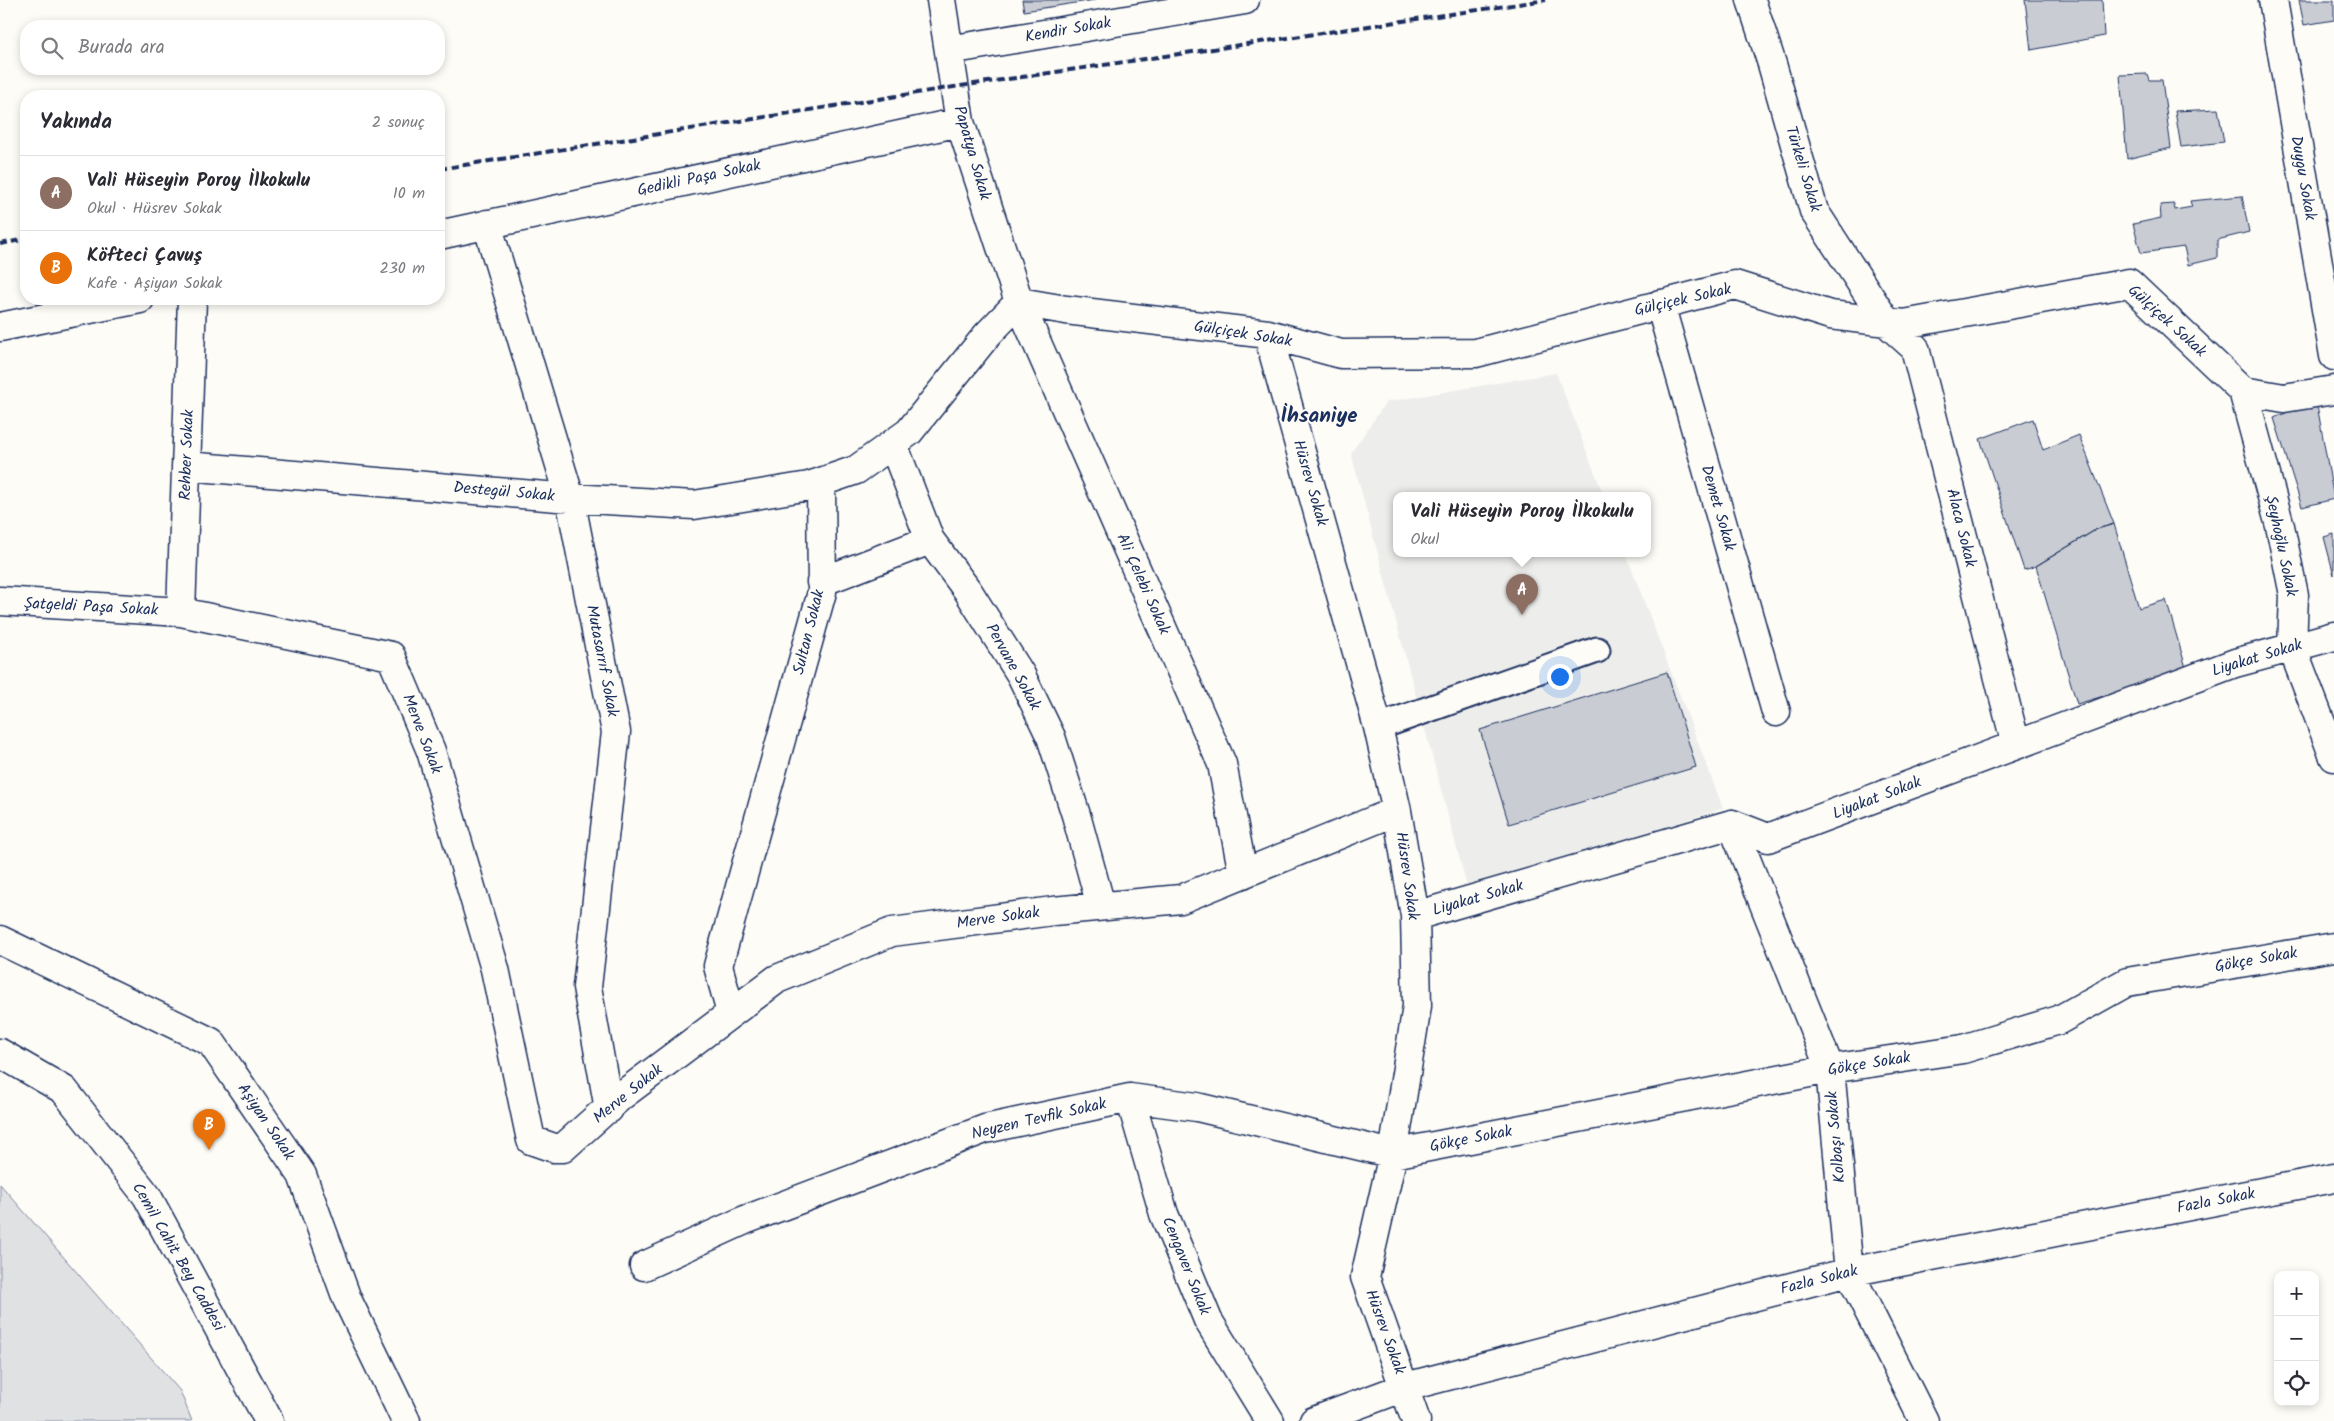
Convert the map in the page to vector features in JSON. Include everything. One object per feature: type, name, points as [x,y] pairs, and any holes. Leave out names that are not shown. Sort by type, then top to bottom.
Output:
[{"type":"street","name":"Papatya Sokak","points":[[942,0],[960,122],[1019,302]]},
{"type":"street","name":"Kendir Sokak","points":[[949,50],[1142,8],[1245,0]]},
{"type":"street","name":"Türkeli Sokak","points":[[1752,0],[1814,211],[1887,323]]},
{"type":"street","name":"Duygu Sokak","points":[[2273,0],[2334,356]]},
{"type":"street","name":"Gedikli Paşa Sokak","points":[[445,234],[960,122]]},
{"type":"street","name":"Mutasarrıf Sokak","points":[[487,224],[570,498],[616,732],[587,987],[608,1109]]},
{"type":"street","name":"Gülçiçek Sokak","points":[[1019,302],[1066,310],[1268,334],[1341,354],[1476,353],[1735,285],[1830,315],[1904,324],[2129,283],[2243,391]]},
{"type":"street","points":[[821,482],[856,470],[909,432],[987,334],[1019,302]]},
{"type":"street","name":"Ali Çelebi Sokak","points":[[1019,302],[1222,764],[1243,874]]},
{"type":"street","name":"Demet Sokak","points":[[1660,304],[1776,712]]},
{"type":"street","points":[[0,327],[110,305]]},
{"type":"street","name":"Rehber Sokak","points":[[181,612],[192,305]]},
{"type":"street","name":"Alaca Sokak","points":[[1887,323],[1915,348],[2016,745]]},
{"type":"street","name":"Hüsrev Sokak","points":[[1268,334],[1378,727],[1398,811],[1415,916],[1417,1006],[1393,1154],[1365,1277],[1416,1421]]},
{"type":"street","points":[[2243,391],[2284,398],[2334,390]]},
{"type":"street","name":"Şeyhoğlu Sokak","points":[[2243,391],[2280,526],[2294,595],[2292,647],[2334,757]]},
{"type":"street","name":"Pervane Sokak","points":[[893,444],[930,540],[968,591],[1021,675],[1051,737],[1076,815],[1101,906]]},
{"type":"street","name":"Destegül Sokak","points":[[186,466],[570,498],[694,505],[809,486],[821,482]]},
{"type":"street","name":"Sultan Sokak","points":[[731,1014],[718,966],[822,592],[821,482]]},
{"type":"street","points":[[821,582],[930,540]]},
{"type":"street","name":"Şatgeldi Paşa Sokak","points":[[0,601],[181,612]]},
{"type":"street","name":"Merve Sokak","points":[[181,612],[391,656],[431,752],[495,969],[531,1140],[554,1148],[563,1148],[621,1096],[778,979],[892,932],[1101,906],[1181,899],[1398,811]]},
{"type":"street","name":"Liyakat Sokak","points":[[1415,916],[1732,824],[1768,838],[2235,663],[2334,636]]},
{"type":"street","name":"Kolbaşı Sokak","points":[[1732,824],[1830,1069],[1849,1272],[1924,1421]]},
{"type":"street","name":"Aşiyan Sokak","points":[[0,940],[211,1042],[302,1175],[348,1299],[406,1421]]},
{"type":"street","name":"Gökçe Sokak","points":[[1393,1154],[1830,1069],[1963,1049],[2060,1020],[2127,982],[2334,946]]},
{"type":"street","name":"Cemil Cahit Bey Caddesi","points":[[0,1052],[64,1090],[147,1196],[269,1421]]},
{"type":"street","name":"Neyzen Tevfik Sokak","points":[[644,1266],[745,1220],[985,1129],[1130,1098],[1197,1107],[1393,1154]]},
{"type":"street","name":"Cengaver Sokak","points":[[1130,1098],[1164,1214],[1208,1320],[1270,1421]]},
{"type":"street","name":"Fazla Sokak","points":[[1314,1421],[1405,1387],[1849,1272],[2334,1178]]},
{"type":"lane","points":[[1378,727],[1598,650]]},
{"type":"shaded area","points":[[1556,373],[1602,492],[1393,492],[1393,557],[1627,557],[1723,808],[1469,894],[1351,453],[1386,402]]},
{"type":"shaded area","points":[[0,1184],[180,1391],[192,1421],[0,1421]]},
{"type":"building","points":[[1022,0],[1095,0],[1024,11]]},
{"type":"building","points":[[2025,0],[2102,0],[2104,36],[2031,50]]},
{"type":"building","points":[[2299,0],[2334,0],[2334,20],[2304,25]]},
{"type":"building","points":[[2147,74],[2149,80],[2162,80],[2171,148],[2127,159],[2120,75]]},
{"type":"building","points":[[2218,109],[2224,142],[2181,147],[2175,111]]},
{"type":"building","points":[[2242,196],[2249,232],[2217,240],[2217,258],[2188,265],[2184,247],[2141,253],[2133,224],[2161,218],[2160,205],[2174,204],[2175,210],[2192,207],[2190,201]]},
{"type":"building","points":[[2317,405],[2334,499],[2302,507],[2274,418],[2295,409]]},
{"type":"building","points":[[2033,419],[2043,450],[2079,435],[2114,524],[2097,529],[2036,566],[2024,570],[1980,439]]},
{"type":"building","points":[[2114,524],[2139,608],[2166,600],[2187,671],[2077,704],[2036,566],[2097,529]]},
{"type":"building","points":[[2334,534],[2334,575],[2324,537]]},
{"type":"building","points":[[1667,672],[1696,767],[1509,824],[1480,730]]},
{"type":"railway","points":[[445,168],[954,87],[1546,0]]},
{"type":"railway","points":[[0,244],[20,240]]},
{"type":"place","name":"Vali Hüseyin Poroy İlkokulu","points":[[1522,615]]},
{"type":"place","name":"Köfteci Çavuş","points":[[209,1150]]},
{"type":"district","name":"İhsaniye","points":[[1319,416]]}]
